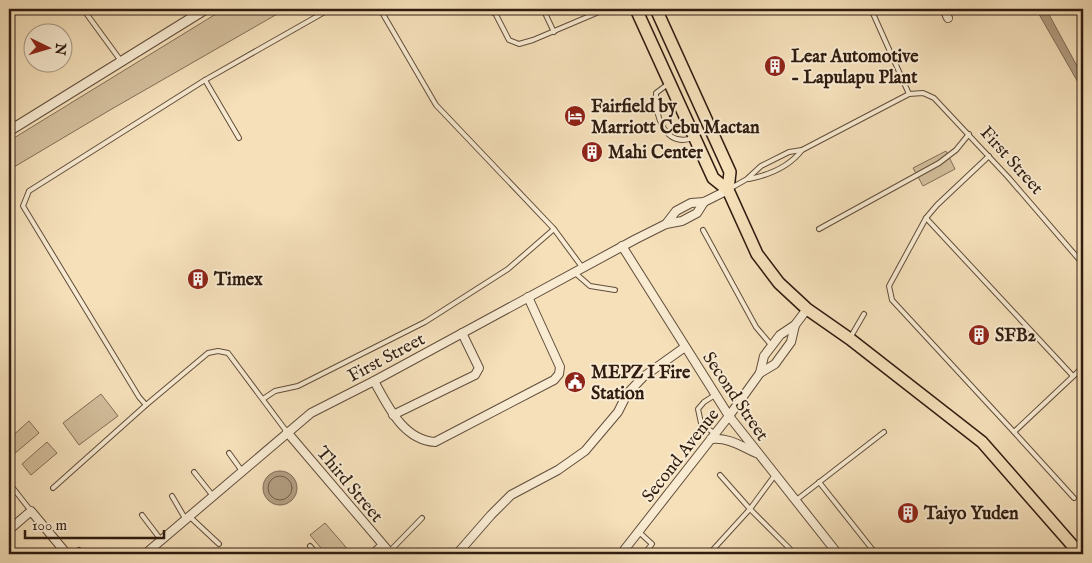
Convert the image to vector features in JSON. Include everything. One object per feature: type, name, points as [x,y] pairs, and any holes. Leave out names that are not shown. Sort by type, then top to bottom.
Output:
[{"type":"main road","points":[[636,9],[713,178],[728,190],[757,254],[779,283],[807,309],[850,339],[982,442],[1080,554]]},
{"type":"main road","points":[[656,9],[730,172],[728,190]]},
{"type":"street","points":[[9,131],[206,9]]},
{"type":"street","points":[[944,9],[948,18]]},
{"type":"street","name":"First Street","points":[[666,224],[676,211],[691,203],[704,202],[728,190]]},
{"type":"street","name":"First Street","points":[[145,554],[311,413],[374,382],[622,246],[666,224],[682,222],[697,213],[704,202]]},
{"type":"street","name":"Second Street","points":[[622,246],[729,416],[838,554]]},
{"type":"street","points":[[374,382],[393,415],[409,431],[426,442],[435,442],[554,380],[559,374],[560,367],[528,297]]},
{"type":"street","name":"Second Avenue","points":[[621,554],[729,416],[760,373],[764,356],[780,335],[795,325],[807,309]]},
{"type":"street","name":"Second Avenue","points":[[760,373],[775,364],[791,342],[795,325]]},
{"type":"street","points":[[393,415],[475,374],[479,368],[462,334]]},
{"type":"street","points":[[457,554],[491,515],[511,496],[558,470],[585,451],[618,412],[627,394],[643,377],[685,347]]},
{"type":"street","name":"Third Street","points":[[287,432],[390,553]]},
{"type":"street","points":[[713,437],[734,442],[758,454]]},
{"type":"street","points":[[12,527],[31,511],[67,554]]},
{"type":"lane","points":[[83,9],[121,61]]},
{"type":"lane","points":[[146,405],[139,397],[23,206],[29,190],[205,80],[330,9]]},
{"type":"lane","points":[[380,9],[436,105],[554,229],[583,268]]},
{"type":"lane","points":[[503,9],[493,11],[509,40],[519,44],[554,32],[606,9]]},
{"type":"lane","points":[[543,9],[554,32]]},
{"type":"lane","points":[[871,9],[910,94]]},
{"type":"lane","points":[[205,80],[239,138]]},
{"type":"lane","points":[[670,83],[656,93],[655,106],[659,120],[667,134],[686,140],[694,137]]},
{"type":"lane","name":"First Street","points":[[728,190],[748,179],[760,166],[789,152],[802,150],[910,94],[920,92],[928,94],[969,134],[1083,264]]},
{"type":"lane","points":[[819,229],[939,163],[956,150],[969,134]]},
{"type":"lane","name":"First Street","points":[[748,179],[765,176],[794,161],[802,150]]},
{"type":"lane","points":[[989,156],[937,205],[926,218],[889,286],[892,300],[1074,498]]},
{"type":"lane","points":[[926,218],[1073,376]]},
{"type":"lane","points":[[263,399],[275,391],[298,386],[425,322],[508,269],[554,229]]},
{"type":"lane","points":[[703,230],[756,326],[772,346]]},
{"type":"lane","points":[[574,272],[590,286],[615,290]]},
{"type":"lane","points":[[850,339],[864,314]]},
{"type":"lane","points":[[53,488],[146,405],[208,353],[218,351],[228,353],[287,432]]},
{"type":"lane","points":[[1014,432],[1083,367]]},
{"type":"lane","points":[[713,437],[701,422],[698,409],[704,402],[716,395]]},
{"type":"lane","points":[[795,500],[884,432]]},
{"type":"lane","points":[[229,452],[242,471]]},
{"type":"lane","points":[[194,472],[213,496]]},
{"type":"lane","points":[[720,475],[750,509],[795,554]]},
{"type":"lane","points":[[709,554],[750,509],[775,475]]},
{"type":"lane","points":[[819,482],[876,554]]},
{"type":"lane","points":[[9,483],[31,511]]},
{"type":"lane","points":[[172,496],[188,518],[219,544]]},
{"type":"lane","points":[[9,515],[12,527]]},
{"type":"lane","points":[[142,515],[161,540]]},
{"type":"lane","points":[[390,553],[422,518]]},
{"type":"lane","points":[[639,532],[652,544],[644,554]]},
{"type":"lane","points":[[370,554],[381,544]]},
{"type":"lane","points":[[310,546],[317,554]]},
{"type":"lane","points":[[74,554],[79,550]]},
{"type":"shaded area","points":[[224,9],[286,9],[9,170],[9,141]]},
{"type":"shaded area","points":[[946,151],[955,169],[923,186],[913,168]]},
{"type":"shaded area","points":[[101,394],[118,416],[79,445],[63,423]]},
{"type":"shaded area","points":[[29,421],[39,433],[14,454],[9,448],[9,439]]},
{"type":"shaded area","points":[[47,442],[57,453],[31,475],[22,464]]},
{"type":"shaded area","points":[[325,523],[350,554],[326,554],[310,535]]},
{"type":"water","points":[[1036,9],[1046,9],[1083,77],[1083,91]]},
{"type":"water","points":[[280,471],[292,476],[297,488],[292,500],[280,505],[268,500],[263,488],[268,476]]},
{"type":"place","name":"Lear Automotive - Lapulapu Plant","points":[[775,66]]},
{"type":"place","name":"Fairfield by Marriott Cebu Mactan","points":[[575,116]]},
{"type":"place","name":"Mahi Center","points":[[592,152]]},
{"type":"place","name":"Timex","points":[[198,279]]},
{"type":"place","name":"SFB2","points":[[979,335]]},
{"type":"place","name":"MEPZ I Fire Station","points":[[575,382]]},
{"type":"place","name":"Taiyo Yuden","points":[[908,513]]}]
